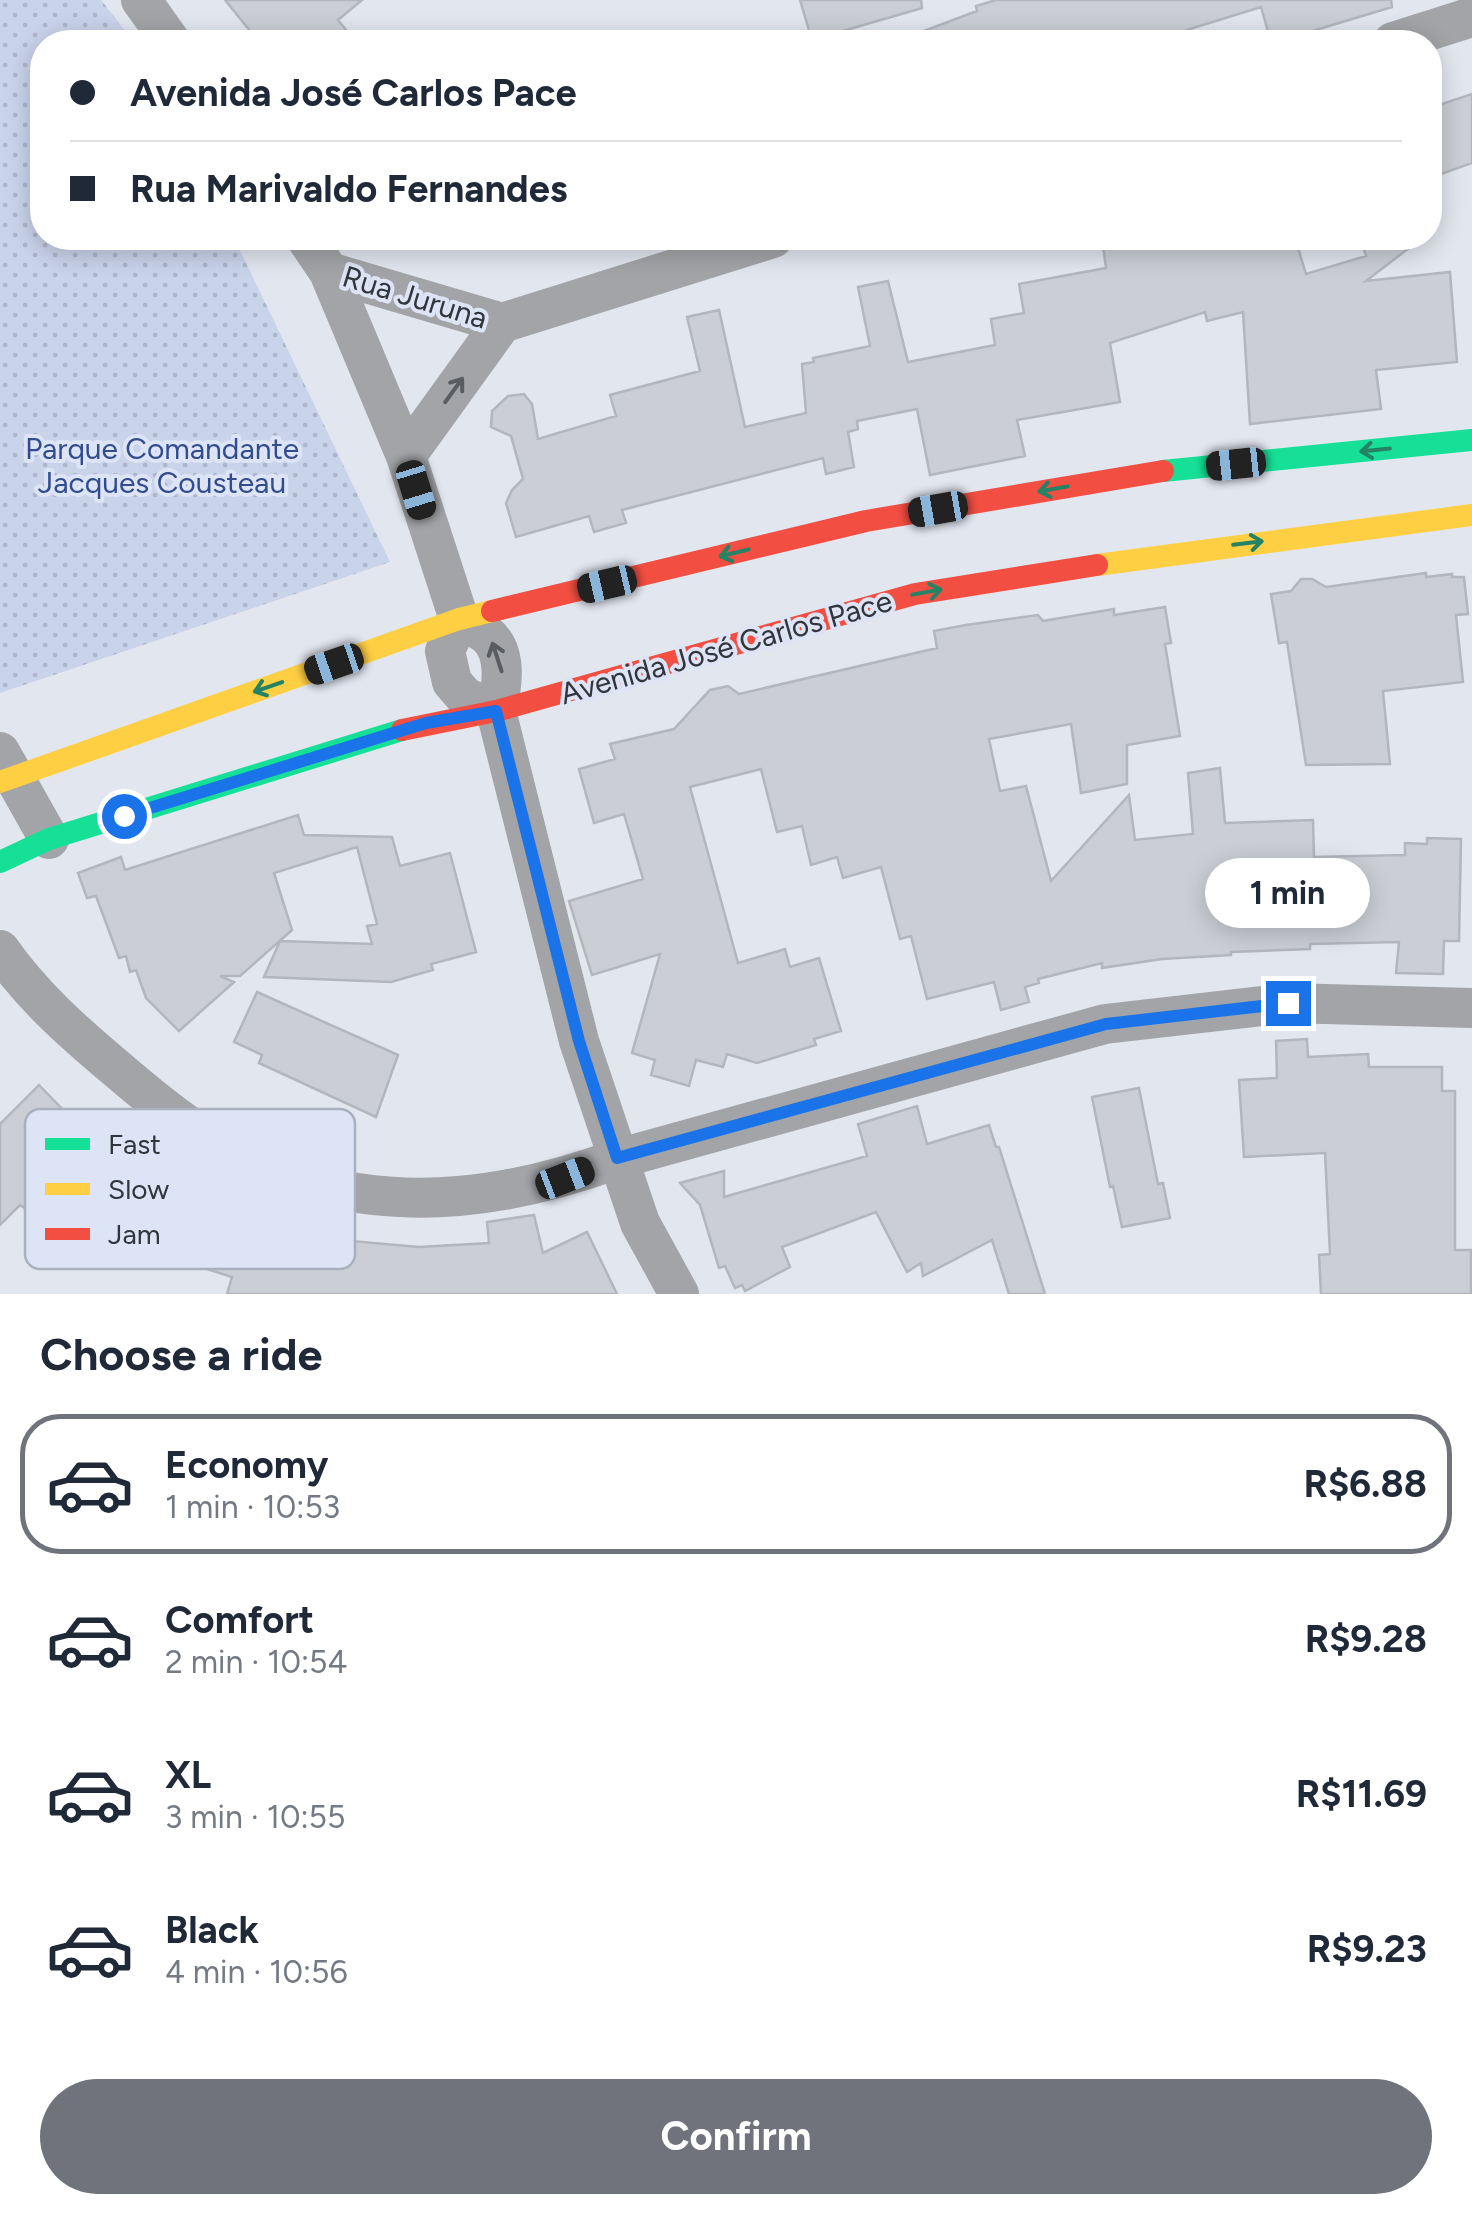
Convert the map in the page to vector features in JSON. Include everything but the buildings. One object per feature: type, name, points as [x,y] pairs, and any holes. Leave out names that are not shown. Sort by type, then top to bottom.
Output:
[{"type":"main road","points":[[4,770],[459,619],[885,518],[1157,472],[1472,440]]},
{"type":"main road","name":"Avenida José Carlos Pace","points":[[0,862],[48,839],[426,723],[496,711],[915,594],[1171,553],[1472,515]]},
{"type":"street","points":[[141,0],[163,30]]},
{"type":"street","points":[[1431,30],[1472,17]]},
{"type":"street","points":[[314,250],[329,272],[406,456],[459,619],[445,651],[452,682],[465,697],[496,711],[579,1041],[640,1222],[679,1294]]},
{"type":"street","name":"Rua Juruna","points":[[329,272],[502,323],[735,250]]},
{"type":"street","name":"Rua Juruna","points":[[406,456],[502,323]]},
{"type":"street","points":[[4,770],[48,839]]},
{"type":"street","points":[[0,950],[23,983],[162,1109]]},
{"type":"street","points":[[355,1193],[425,1198],[510,1190],[565,1178],[617,1158],[1106,1024],[1288,1003],[1472,1008]]},
{"type":"green space","name":"Parque Comandante Jacques Cousteau","points":[[0,0],[101,0],[125,30],[30,30],[30,250],[240,250],[390,562],[0,693]]},
{"type":"traffic: fast","points":[[1163,471],[1472,440]]},
{"type":"traffic: fast","points":[[0,862],[49,839],[402,730]]},
{"type":"traffic: slow","points":[[1097,565],[1472,515]]},
{"type":"traffic: slow","points":[[0,782],[459,619],[492,611]]},
{"type":"traffic: jam","points":[[492,611],[866,521],[1163,471]]},
{"type":"traffic: jam","points":[[402,730],[496,711],[915,594],[1097,565]]},
{"type":"route","points":[[124,816],[426,723],[496,711],[579,1041],[617,1158],[1106,1024],[1288,1003]]}]
